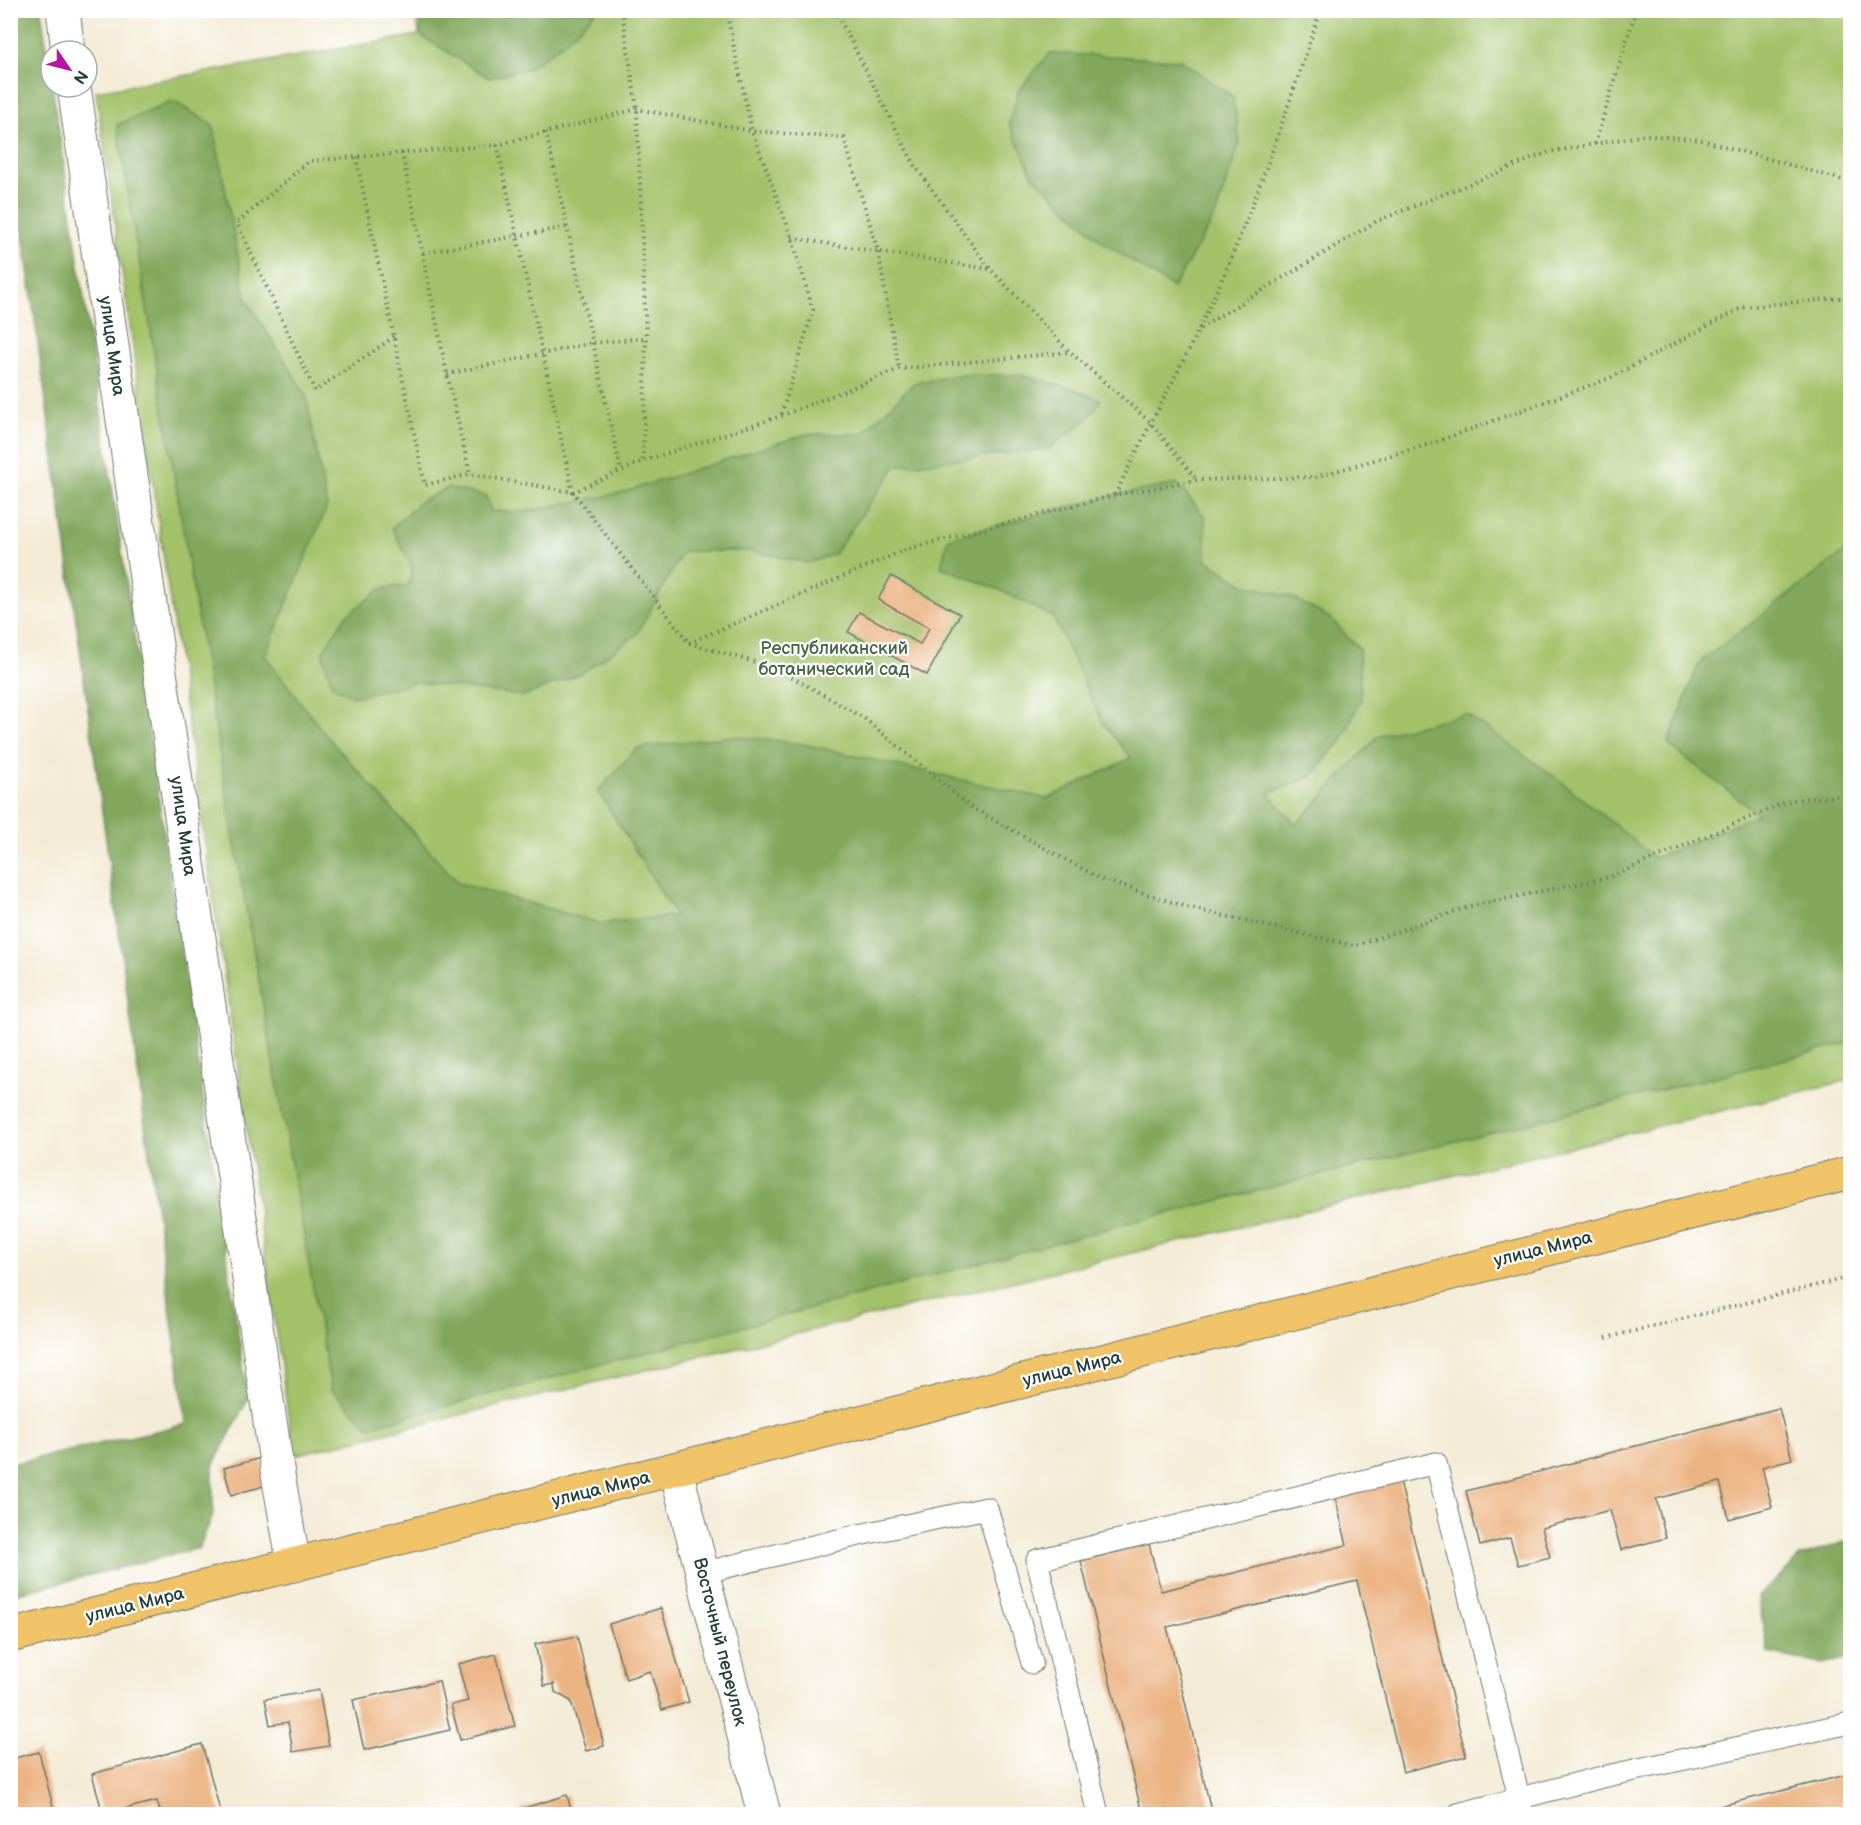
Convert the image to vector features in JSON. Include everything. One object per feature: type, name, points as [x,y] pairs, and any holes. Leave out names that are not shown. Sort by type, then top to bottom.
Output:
[{"type":"main road","name":"улица Мира","points":[[10,1636],[1851,1173]]},
{"type":"street","points":[[63,10],[67,39]]},
{"type":"street","name":"улица Мира","points":[[76,99],[277,1469],[294,1565]]},
{"type":"street","name":"Восточный переулок","points":[[676,1470],[764,1815]]},
{"type":"lane","points":[[1098,1815],[1037,1560],[1436,1463],[1521,1807]]},
{"type":"lane","points":[[702,1573],[859,1534],[987,1508],[1032,1663]]},
{"type":"lane","points":[[1458,1815],[1521,1807],[1598,1778],[1851,1723]]},
{"type":"path","points":[[622,10],[637,109],[646,338],[643,461]]},
{"type":"path","points":[[726,10],[752,131],[792,238],[813,310],[781,416]]},
{"type":"path","points":[[835,10],[915,166],[990,269],[1070,352],[1150,422],[1197,480]]},
{"type":"path","points":[[1115,495],[1150,422],[1200,328],[1267,168],[1321,10]]},
{"type":"path","points":[[1595,144],[1636,10]]},
{"type":"path","points":[[394,336],[315,391],[237,223],[309,161],[497,145],[637,109],[752,131],[844,138],[878,251],[899,369]]},
{"type":"path","points":[[546,132],[621,471]]},
{"type":"path","points":[[1200,328],[1377,221],[1549,152],[1645,135],[1702,140],[1851,182]]},
{"type":"path","points":[[497,145],[573,492],[689,643],[778,669],[864,718],[972,808],[1101,879],[1190,908],[1355,946],[1471,906],[1610,877],[1791,800],[1851,795]]},
{"type":"path","points":[[402,153],[470,474]]},
{"type":"path","points":[[356,157],[425,485],[470,474],[573,492],[643,461],[781,416],[899,369],[1070,352]]},
{"type":"path","points":[[423,254],[567,227]]},
{"type":"path","points":[[792,238],[990,269]]},
{"type":"path","points":[[689,643],[908,549],[1115,495],[1197,480],[1315,477],[1432,443],[1610,378],[1743,307],[1851,297]]},
{"type":"path","points":[[447,374],[592,343],[646,338]]},
{"type":"path","points":[[1606,1338],[1851,1277]]},
{"type":"green space","points":[[41,10],[45,39],[39,39],[39,99],[54,99],[248,1399],[213,1466],[213,1515],[199,1548],[11,1595],[11,1464],[186,1424],[11,146],[11,11]]},
{"type":"green space","name":"Республиканский ботанический сад","points":[[415,10],[1850,11],[1850,1080],[294,1455],[97,99],[99,90],[419,35]]},
{"type":"green space","points":[[424,10],[596,11],[566,41],[529,68],[489,78],[420,35]]},
{"type":"green space","points":[[1050,53],[1180,60],[1233,97],[1240,142],[1215,216],[1173,288],[1101,241],[1033,176],[1009,124],[1018,91]]},
{"type":"green space","points":[[173,101],[213,125],[246,299],[306,395],[327,507],[265,656],[324,733],[458,883],[599,923],[676,916],[598,791],[637,748],[732,736],[798,743],[1047,799],[1131,758],[1103,723],[1053,617],[998,589],[941,567],[948,538],[1115,495],[1178,484],[1205,517],[1206,560],[1243,584],[1291,597],[1330,618],[1359,649],[1361,699],[1342,740],[1310,778],[1268,793],[1296,825],[1379,735],[1466,714],[1558,779],[1655,858],[1758,814],[1668,744],[1699,663],[1850,548],[1850,1043],[1128,1223],[369,1427],[331,1389],[233,834],[117,125]]},
{"type":"green space","points":[[960,375],[1019,375],[1070,388],[1101,400],[1087,420],[1048,449],[896,466],[834,554],[808,563],[751,551],[683,551],[637,634],[582,673],[524,696],[416,682],[353,697],[332,685],[322,652],[346,616],[382,588],[408,586],[413,569],[392,528],[421,501],[448,488],[486,496],[491,511],[523,512],[621,493],[806,434],[862,434],[914,383]]},
{"type":"green space","points":[[1850,1540],[1850,1658],[1821,1664],[1768,1653],[1758,1597],[1800,1557]]},
{"type":"building","points":[[891,576],[960,614],[927,675],[848,632],[859,612],[920,644],[929,628],[878,600]]},
{"type":"building","points":[[1779,1408],[1792,1459],[1762,1467],[1772,1507],[1729,1519],[1720,1482],[1656,1499],[1666,1538],[1621,1550],[1610,1510],[1542,1528],[1550,1557],[1518,1565],[1510,1538],[1480,1546],[1466,1491]]},
{"type":"building","points":[[261,1458],[268,1485],[231,1495],[224,1468]]},
{"type":"building","points":[[1400,1481],[1466,1756],[1403,1772],[1357,1581],[1167,1627],[1212,1814],[1142,1814],[1081,1561],[1149,1544],[1161,1591],[1347,1545],[1335,1497]]},
{"type":"building","points":[[661,1608],[689,1702],[662,1710],[650,1671],[626,1679],[609,1624]]},
{"type":"building","points":[[577,1636],[604,1746],[586,1751],[571,1701],[555,1692],[554,1684],[544,1686],[535,1644]]},
{"type":"building","points":[[496,1654],[515,1726],[460,1740],[451,1705],[468,1701],[458,1664]]},
{"type":"building","points":[[439,1681],[450,1730],[364,1750],[353,1700]]},
{"type":"building","points":[[319,1690],[329,1746],[293,1752],[288,1722],[270,1725],[265,1699]]},
{"type":"building","points":[[202,1744],[221,1814],[161,1814],[157,1801],[103,1814],[92,1774]]},
{"type":"building","points":[[39,1752],[54,1810],[38,1814],[10,1814],[10,1759]]},
{"type":"building","points":[[1850,1774],[1850,1814],[1687,1814]]},
{"type":"building","points":[[567,1795],[572,1814],[522,1814],[521,1809]]}]
